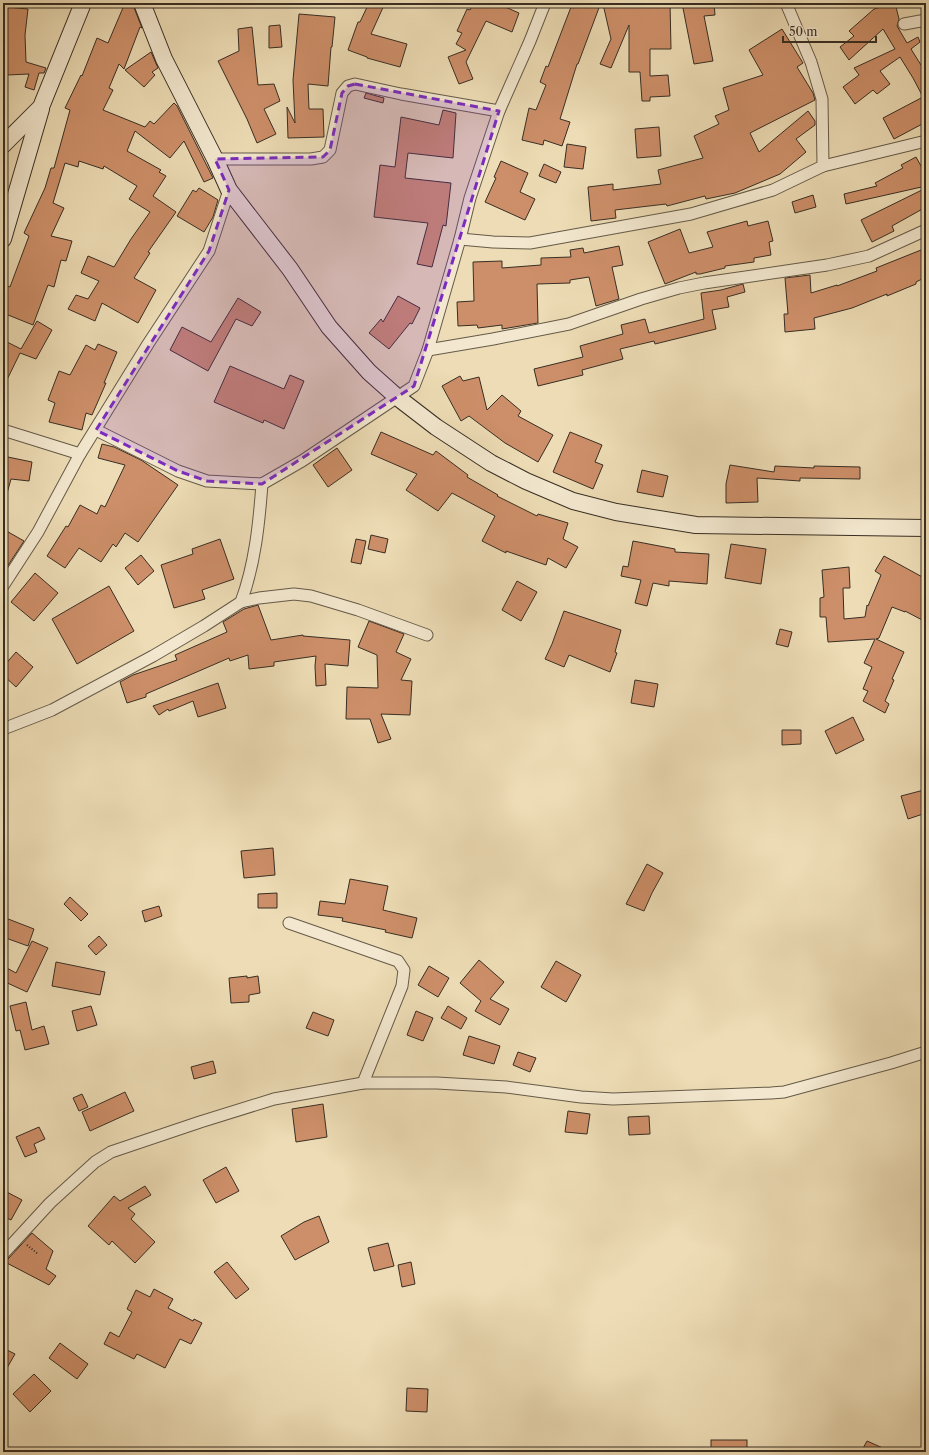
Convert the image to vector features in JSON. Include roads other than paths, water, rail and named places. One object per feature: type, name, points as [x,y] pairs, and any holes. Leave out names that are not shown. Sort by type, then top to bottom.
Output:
[{"type":"main road","points":[[3,239],[41,107],[83,3]]},
{"type":"main road","points":[[142,3],[164,59],[215,159],[228,190],[290,269],[329,327],[370,372],[397,397],[436,427],[491,463],[526,481],[573,501],[616,512],[696,525],[926,528]]},
{"type":"main road","points":[[3,145],[41,107]]},
{"type":"street","points":[[96,430],[178,471],[208,481],[262,484],[302,461],[414,386],[428,350],[460,239],[470,198],[499,111],[545,3]]},
{"type":"street","points":[[786,3],[811,62],[822,99],[823,166]]},
{"type":"street","points":[[904,24],[926,20]]},
{"type":"street","points":[[215,159],[311,159],[323,157],[330,150],[342,93],[348,86],[355,84],[401,94],[499,111]]},
{"type":"street","points":[[460,239],[530,243],[550,238],[691,214],[773,190],[823,166],[926,141]]},
{"type":"street","points":[[3,586],[38,532],[80,454],[148,344],[209,251],[228,190]]},
{"type":"street","points":[[428,350],[568,324],[641,299],[679,288],[827,265],[869,256],[926,230]]},
{"type":"street","points":[[3,430],[80,454]]},
{"type":"street","points":[[241,602],[252,567],[259,526],[262,484]]},
{"type":"street","points":[[3,728],[52,710],[153,656],[241,602],[259,598],[294,594],[311,596],[358,610],[427,635]]},
{"type":"street","points":[[289,923],[398,961],[404,970],[402,986],[363,1083]]},
{"type":"street","points":[[3,1254],[50,1203],[95,1162],[111,1152],[274,1099],[363,1083],[438,1083],[506,1087],[613,1099],[771,1093],[784,1092],[926,1052]]}]
